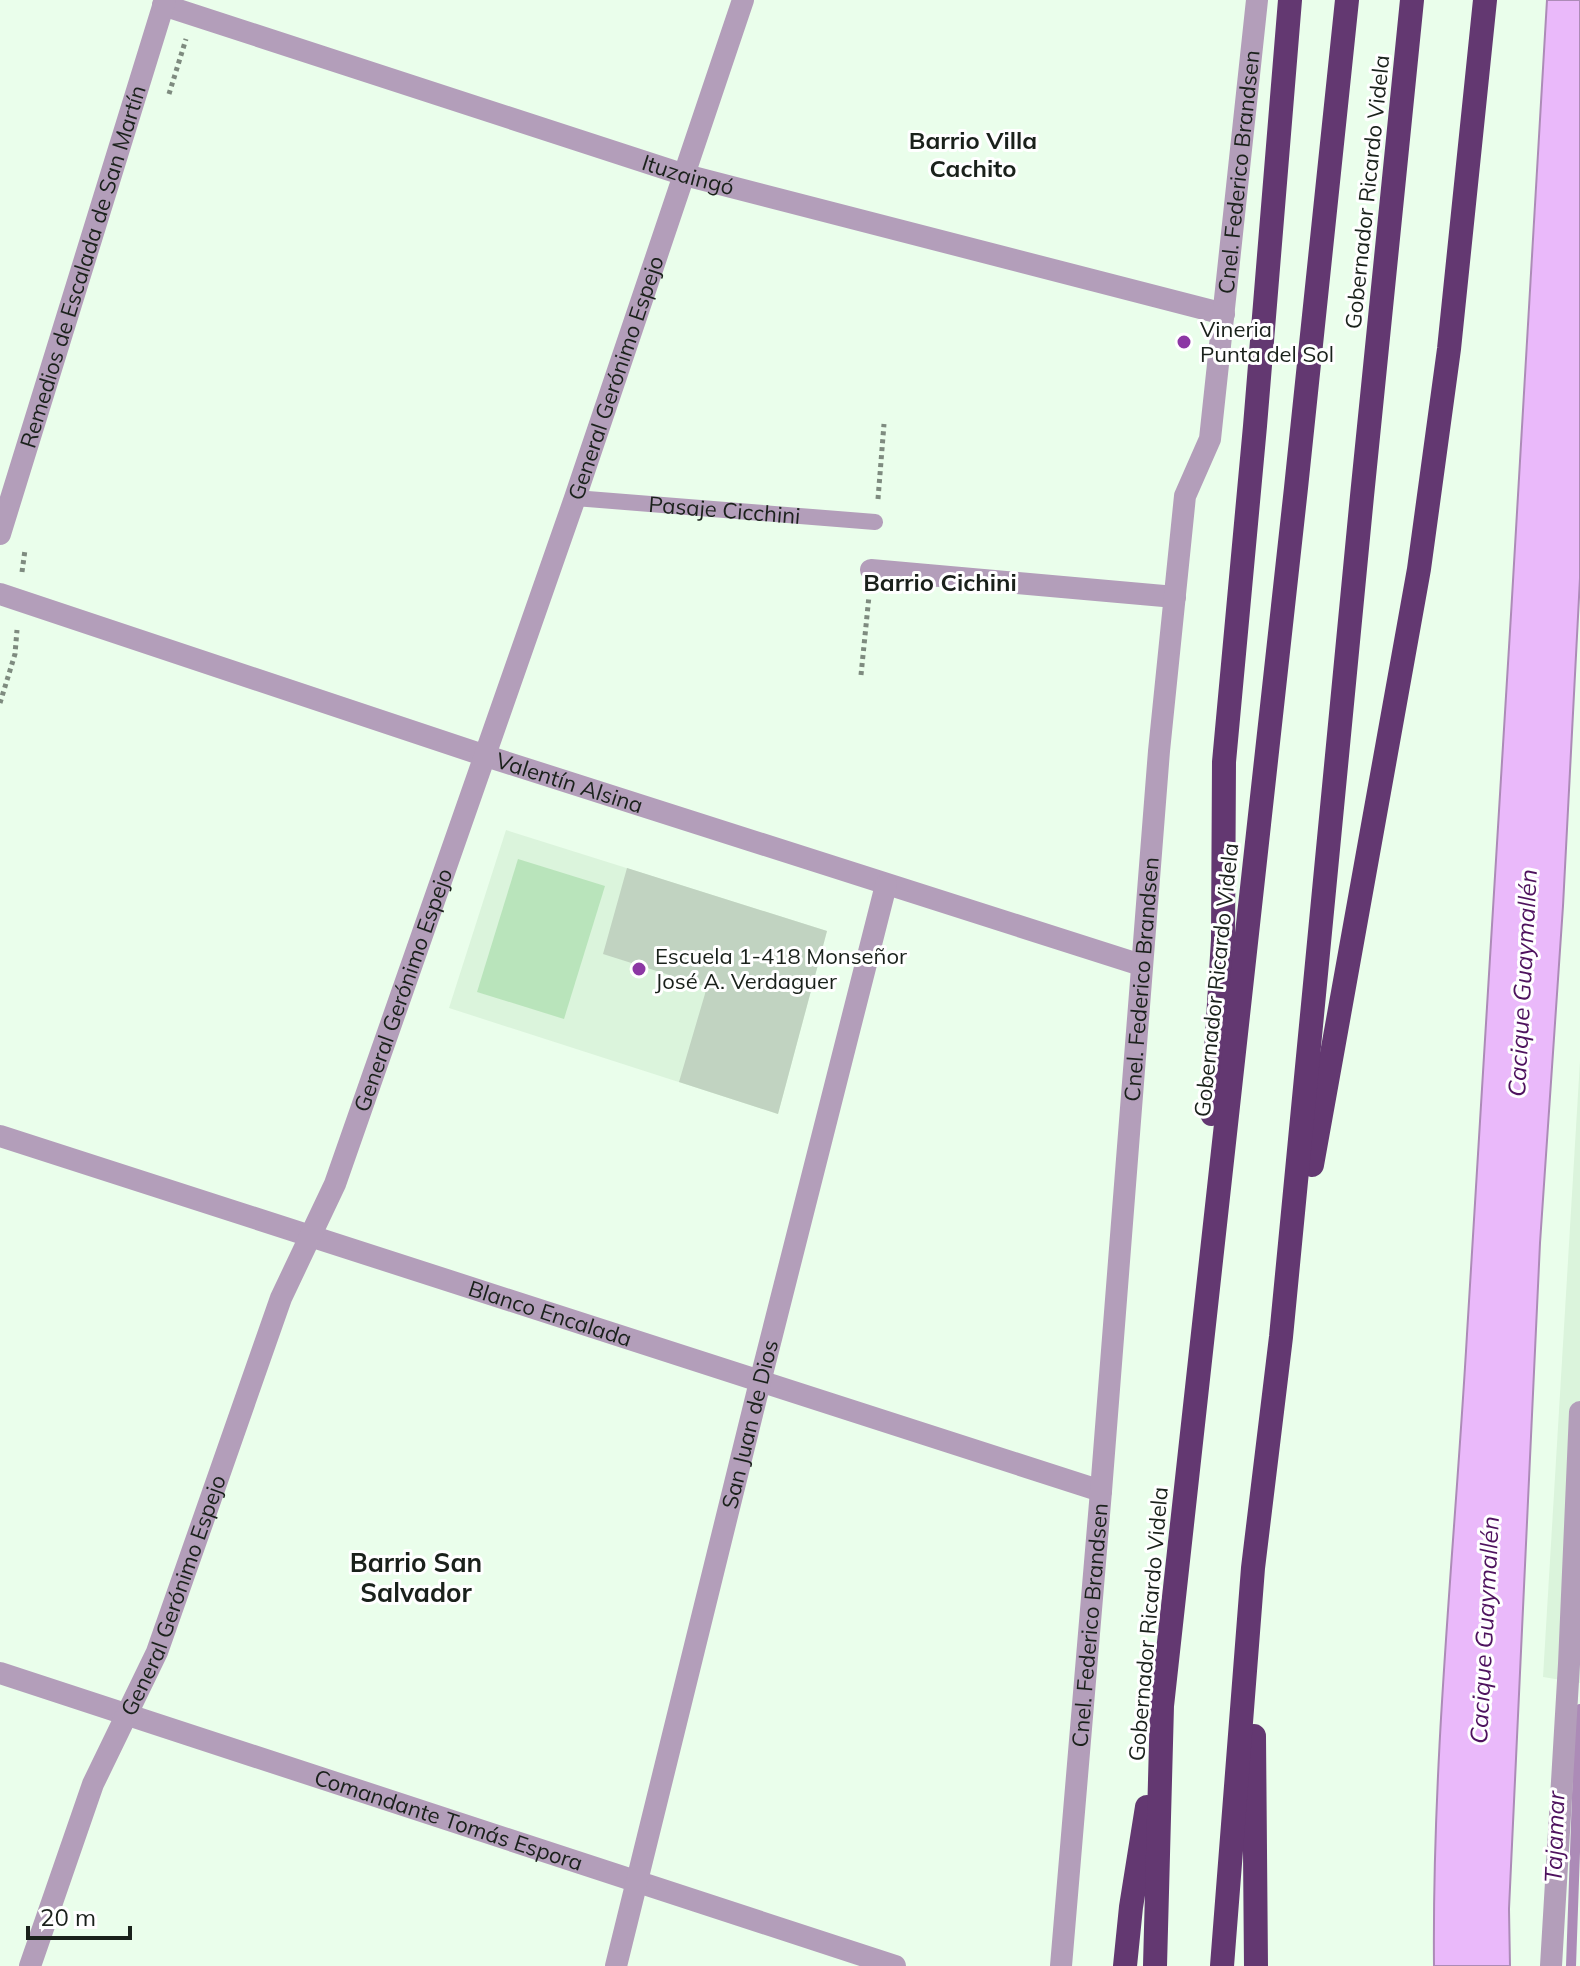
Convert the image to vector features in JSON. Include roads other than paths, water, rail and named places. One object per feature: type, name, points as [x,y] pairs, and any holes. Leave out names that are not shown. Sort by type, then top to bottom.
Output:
[{"type":"highway","points":[[1189,1463],[1223,940],[1224,762],[1290,0]]},
{"type":"highway","name":"Gobernador Ricardo Videla","points":[[1155,1966],[1162,1706],[1347,0]]},
{"type":"highway","name":"Gobernador Ricardo Videla","points":[[1222,1966],[1253,1568],[1281,1337],[1412,0]]},
{"type":"highway","points":[[1281,1337],[1419,569],[1449,349],[1485,0]]},
{"type":"highway","points":[[1253,1568],[1256,1966]]},
{"type":"highway","points":[[1125,1966],[1162,1706]]},
{"type":"street","name":"General Gerónimo Espejo","points":[[30,1966],[93,1784],[157,1652],[281,1298],[335,1184],[575,498],[743,0]]},
{"type":"street","name":"Cnel. Federico Brandsen","points":[[1061,1966],[1159,751],[1185,496],[1210,439],[1257,0]]},
{"type":"street","name":"Ituzaingó","points":[[164,2],[685,175],[1224,314]]},
{"type":"street","name":"Remedios de Escalada de San Martín","points":[[0,534],[164,2]]},
{"type":"street","points":[[871,570],[1175,597]]},
{"type":"street","name":"Valentín Alsina","points":[[10,598],[486,756],[1141,965]]},
{"type":"street","name":"San Juan de Dios","points":[[616,1966],[886,885]]},
{"type":"street","name":"Blanco Encalada","points":[[0,1136],[1101,1491]]},
{"type":"street","points":[[1551,1966],[1574,1664],[1580,1412]]},
{"type":"street","name":"Comandante Tomás Espora","points":[[0,1673],[895,1966]]},
{"type":"lane","name":"Pasaje Cicchini","points":[[575,498],[875,522]]},
{"type":"water","name":"Cacique Guaymallén","points":[[1547,0],[1580,0],[1580,578],[1563,906],[1540,1243],[1509,1909],[1510,1966],[1434,1966],[1440,1729],[1467,1334]]},
{"type":"waterway","name":"Tajamar","points":[[1571,1966],[1580,1709]]},
{"type":"place","name":"Vineria Punta del Sol","points":[[1184,342]]},
{"type":"place","name":"Escuela 1-418 Monseñor José A. Verdaguer","points":[[639,969]]},
{"type":"district","name":"Barrio Villa Cachito","points":[[973,155]]},
{"type":"district","name":"Barrio Cichini","points":[[940,583]]},
{"type":"district","name":"Barrio San Salvador","points":[[416,1578]]}]
